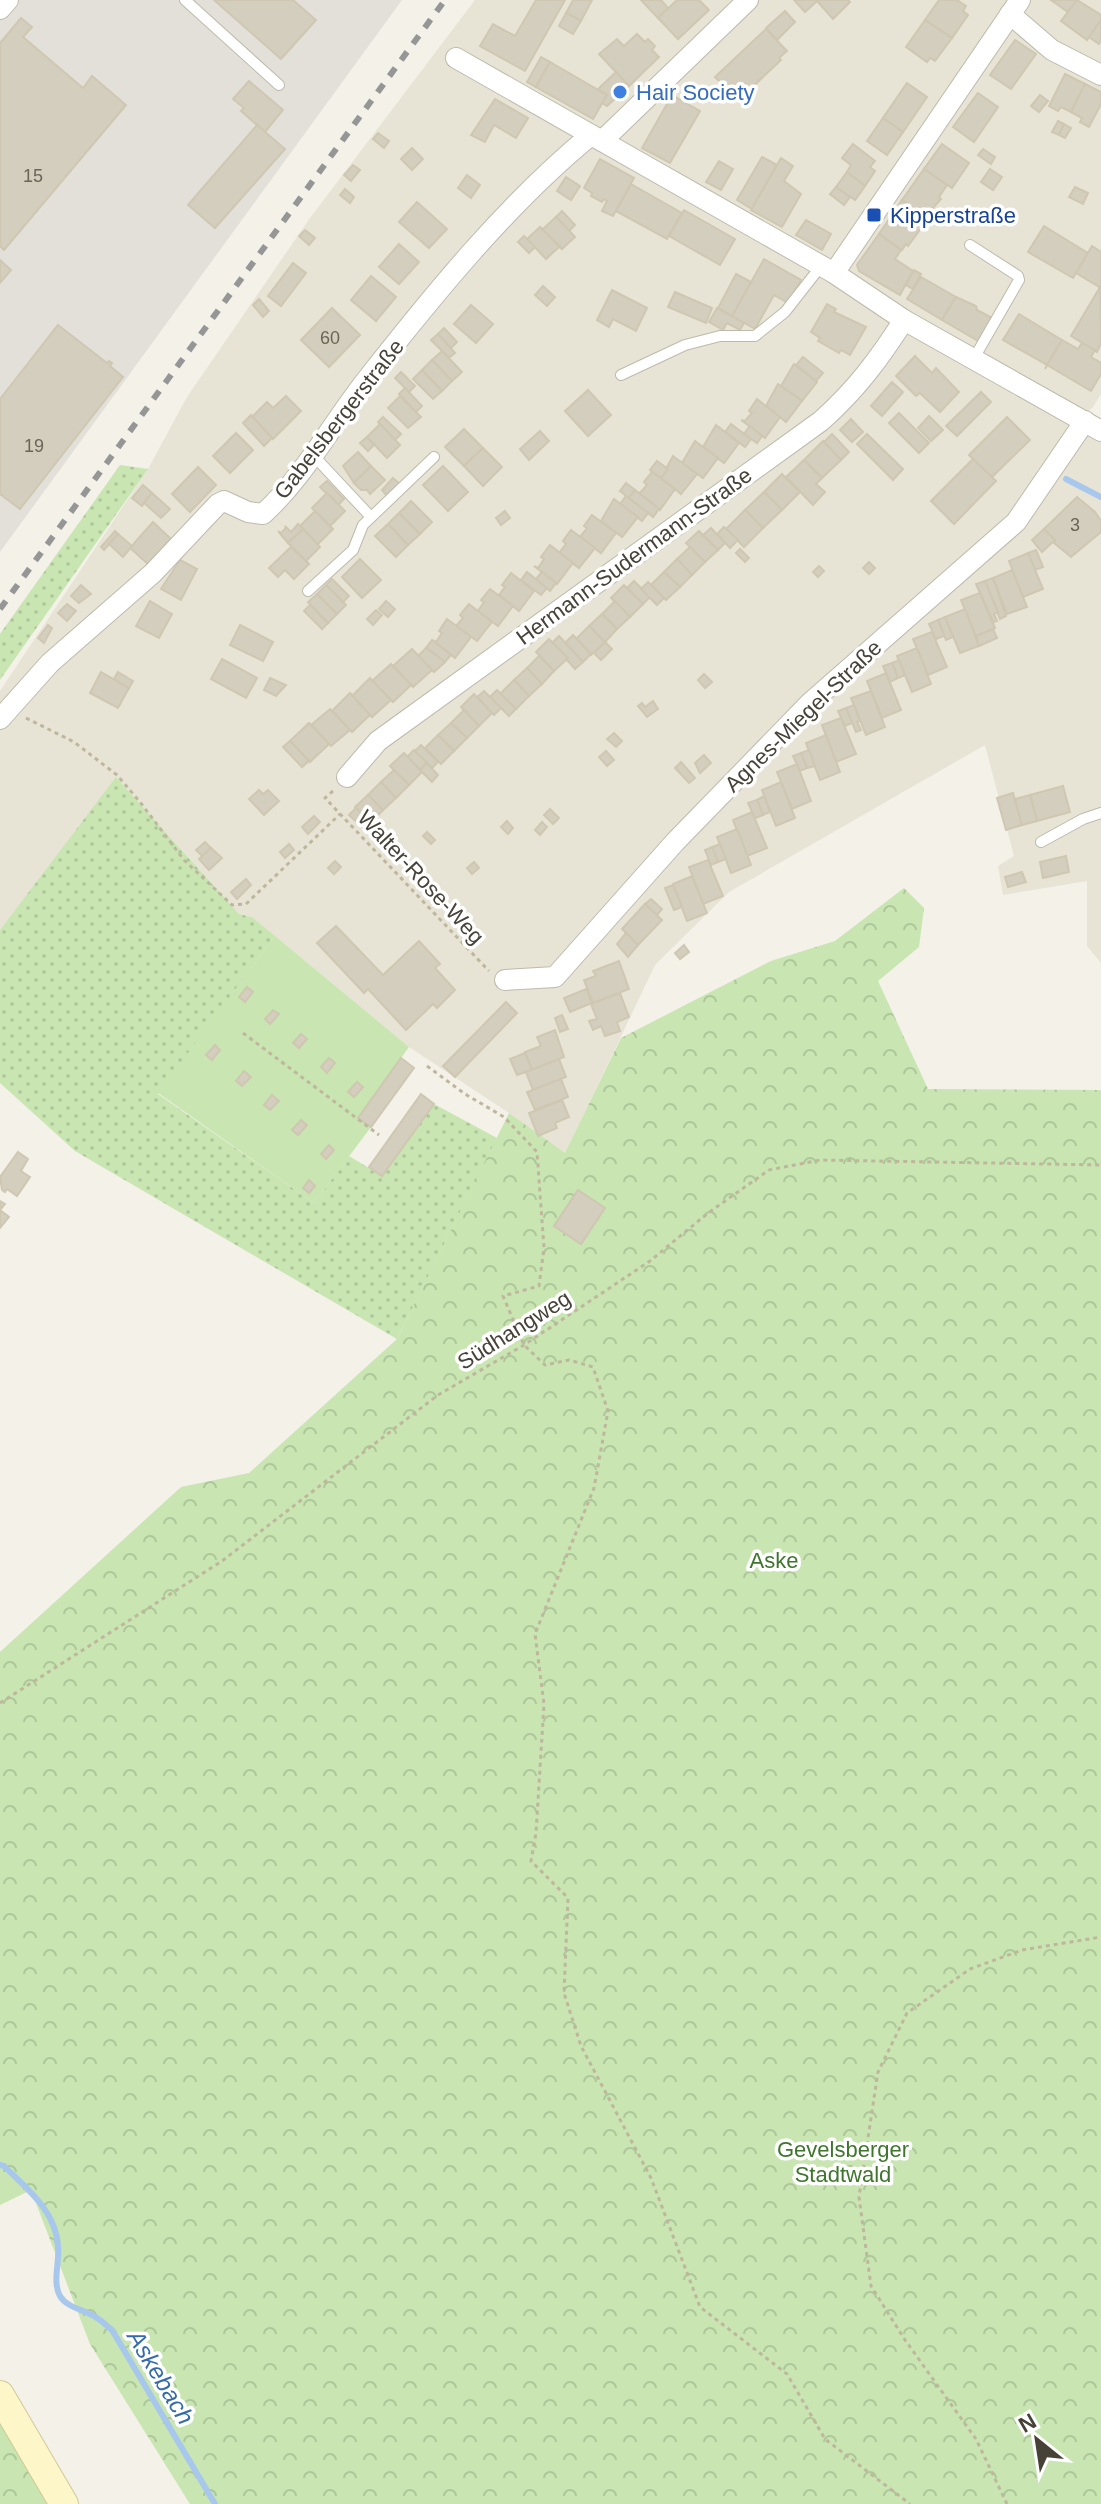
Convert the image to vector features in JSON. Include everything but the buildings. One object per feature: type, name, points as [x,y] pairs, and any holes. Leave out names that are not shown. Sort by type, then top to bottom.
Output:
[{"type":"street","points":[[0,9],[8,0]]},
{"type":"street","name":"Gabelsbergerstraße","points":[[5,713],[50,663],[153,573],[218,504],[224,501],[248,512],[263,514],[287,492],[368,378],[497,225],[566,156],[597,138],[748,0]]},
{"type":"street","points":[[828,269],[1015,7],[1052,50],[1101,75]]},
{"type":"street","points":[[456,58],[828,269],[904,320],[1093,426]]},
{"type":"street","name":"Hermann-Sudermann-Straße","points":[[347,777],[378,741],[821,421],[849,397],[879,360],[904,320]]},
{"type":"street","name":"Agnes-Miegel-Straße","points":[[498,977],[555,977],[675,842],[810,703],[1016,522],[1093,426]]},
{"type":"street","points":[[0,2395],[64,2504]]},
{"type":"lane","points":[[185,0],[279,85]]},
{"type":"lane","points":[[970,245],[1018,276],[1019,280],[973,360]]},
{"type":"lane","points":[[621,375],[685,345],[720,336],[755,336],[785,312],[828,269]]},
{"type":"lane","points":[[312,454],[371,517]]},
{"type":"lane","points":[[308,591],[353,550],[363,525],[434,457]]},
{"type":"lane","points":[[1041,842],[1083,819],[1101,813]]},
{"type":"path","points":[[5,713],[74,742],[117,775],[184,860],[232,905],[246,904],[340,814]]},
{"type":"path","name":"Walter-Rose-Weg","points":[[328,800],[498,977]]},
{"type":"path","points":[[243,1033],[379,1135]]},
{"type":"path","points":[[427,1066],[504,1117],[537,1152],[544,1248],[539,1286],[503,1296],[524,1345],[545,1365],[569,1360],[593,1367],[608,1411],[594,1488],[535,1634],[544,1704],[536,1833],[531,1861],[568,1898],[564,1993],[581,2046],[651,2178],[700,2307],[787,2374],[825,2439],[910,2504]]},
{"type":"path","name":"Südhangweg","points":[[0,1703],[222,1561],[438,1395],[524,1345],[650,1261],[708,1213],[769,1170],[820,1160],[1101,1165]]},
{"type":"path","points":[[1007,2504],[976,2439],[905,2340],[871,2286],[859,2197],[878,2072],[907,2013],[970,1969],[1022,1950],[1101,1937]]},
{"type":"shaded area","points":[[0,0],[402,0],[0,552]]},
{"type":"shaded area","points":[[475,0],[1101,0],[1101,394],[1077,422],[1101,442],[1101,963],[1087,946],[1087,881],[1003,895],[998,866],[1014,856],[985,745],[729,892],[655,965],[565,1154],[409,1047],[252,917],[239,914],[117,778],[0,930],[0,691],[148,469],[187,397],[310,218]]},
{"type":"green space","points":[[120,465],[148,469],[0,680],[0,634]]},
{"type":"green space","points":[[116,777],[239,914],[252,917],[275,936],[158,1094],[314,1203],[349,1156],[382,1176],[434,1104],[497,1138],[397,1339],[75,1151],[0,1083],[0,930]]},
{"type":"green space","name":"Aske","points":[[904,888],[924,908],[919,947],[878,981],[928,1089],[1101,1090],[1101,2504],[190,2504],[90,2344],[31,2190],[0,2205],[0,1652],[181,1487],[249,1473],[397,1339],[509,1113],[565,1153],[621,1038],[771,961],[835,941]]},
{"type":"green space","points":[[275,936],[409,1047],[358,1117],[371,1127],[314,1203],[158,1093]]},
{"type":"green space","points":[[0,2417],[53,2504],[0,2504]]},
{"type":"waterway","points":[[1066,479],[1101,497]]},
{"type":"waterway","name":"Askebach","points":[[0,2165],[31,2192],[52,2222],[58,2246],[57,2284],[60,2296],[112,2330],[215,2504]]},
{"type":"railway","points":[[0,609],[445,0]]},
{"type":"place","name":"Hair Society","points":[[620,92]]},
{"type":"place","name":"Kipperstraße","points":[[874,215]]},
{"type":"park label","name":"Gevelsberger Stadtwald","points":[[843,2162]]}]
